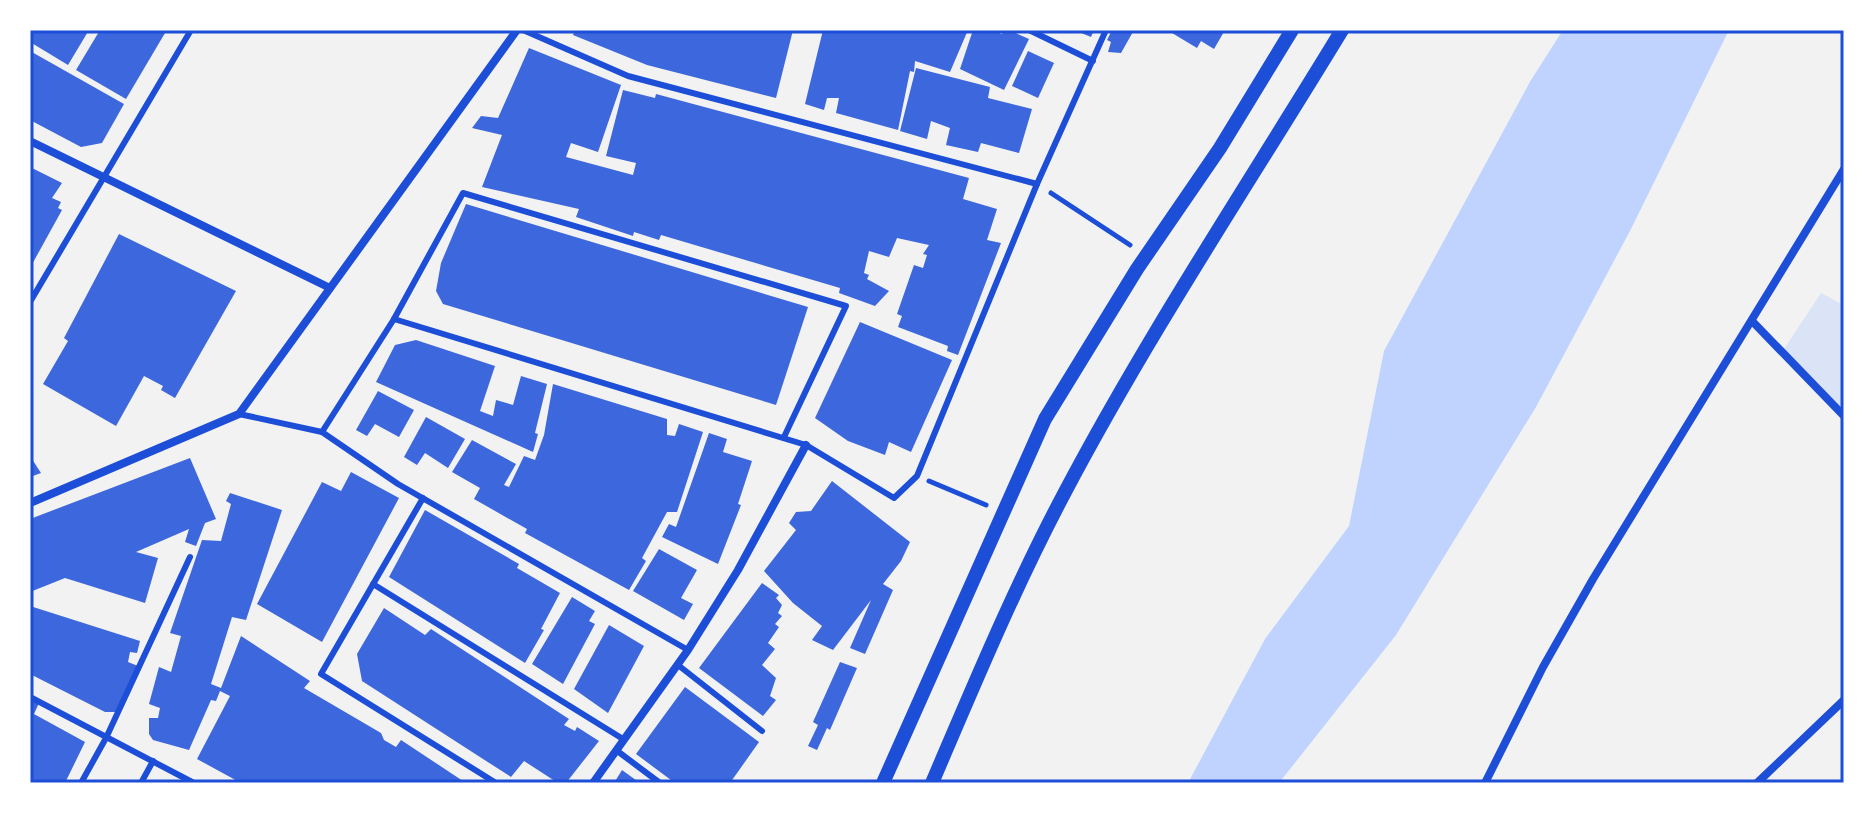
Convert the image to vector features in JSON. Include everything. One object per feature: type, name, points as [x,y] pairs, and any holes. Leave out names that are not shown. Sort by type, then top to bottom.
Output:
[{"type":"street","points":[[30,503],[239,414],[517,30]]},
{"type":"street","points":[[883,783],[1045,419],[1147,256],[1220,148],[1292,30]]},
{"type":"street","points":[[932,783],[1012,599],[1066,490],[1184,285],[1342,30]]},
{"type":"street","points":[[30,141],[330,288]]},
{"type":"street","points":[[1485,783],[1543,667],[1593,579],[1844,169]]},
{"type":"street","points":[[1753,322],[1844,416]]},
{"type":"street","points":[[593,783],[688,650],[738,570],[806,445]]},
{"type":"street","points":[[1757,783],[1844,700]]},
{"type":"lane","points":[[30,302],[191,30]]},
{"type":"lane","points":[[523,30],[628,76],[1037,184]]},
{"type":"lane","points":[[1029,30],[1093,61]]},
{"type":"lane","points":[[394,319],[784,437],[806,445],[894,498],[917,476],[1037,184],[1106,30]]},
{"type":"lane","points":[[322,432],[394,319],[463,193],[846,306],[784,437]]},
{"type":"lane","points":[[239,414],[322,432],[398,484],[688,650]]},
{"type":"lane","points":[[423,498],[321,674],[496,783]]},
{"type":"lane","points":[[81,783],[106,738],[190,557]]},
{"type":"lane","points":[[373,584],[623,739]]},
{"type":"lane","points":[[678,665],[762,731]]},
{"type":"lane","points":[[30,697],[194,783]]},
{"type":"lane","points":[[616,750],[660,783]]},
{"type":"lane","points":[[141,783],[153,761]]},
{"type":"path","points":[[1037,184],[1147,256]]},
{"type":"path","points":[[917,476],[1003,512]]},
{"type":"shaded area","points":[[1821,293],[1844,305],[1844,418],[1782,352]]},
{"type":"water","points":[[1563,30],[1729,30],[1631,229],[1536,407],[1396,635],[1279,783],[1188,783],[1265,639],[1349,526],[1384,351],[1531,80]]},
{"type":"building","points":[[30,30],[89,30],[68,65],[30,42]]},
{"type":"building","points":[[100,30],[159,30],[165,33],[126,99],[76,70]]},
{"type":"building","points":[[575,30],[793,30],[776,98],[647,65],[573,35]]},
{"type":"building","points":[[823,30],[968,30],[950,72],[915,61],[914,72],[910,71],[898,130],[836,113],[839,98],[827,98],[824,110],[805,104]]},
{"type":"building","points":[[973,30],[991,30],[1002,34],[1004,30],[1009,30],[1029,39],[1004,90],[960,69]]},
{"type":"building","points":[[1074,30],[1094,30],[1091,37]]},
{"type":"building","points":[[1112,30],[1134,30],[1121,53],[1108,52],[1111,42],[1107,40]]},
{"type":"building","points":[[1173,30],[1225,30],[1214,49],[1201,41],[1197,48],[1172,33]]},
{"type":"building","points":[[529,48],[621,85],[598,152],[571,143],[566,157],[633,175],[636,163],[606,156],[623,90],[655,98],[656,94],[969,178],[963,199],[997,209],[987,240],[1001,243],[958,355],[947,351],[948,346],[898,327],[902,316],[897,314],[914,265],[923,268],[927,255],[923,254],[929,245],[897,238],[889,257],[869,251],[864,273],[869,275],[867,279],[889,291],[875,306],[839,293],[840,288],[661,235],[659,240],[634,232],[633,236],[576,217],[579,209],[482,187],[502,135],[472,128],[481,116],[498,118]]},
{"type":"building","points":[[30,51],[124,104],[102,143],[81,147],[30,120]]},
{"type":"building","points":[[1028,51],[1054,63],[1038,98],[1012,86]]},
{"type":"building","points":[[916,68],[990,87],[988,98],[1032,109],[1019,153],[981,143],[978,152],[946,145],[950,128],[931,121],[927,139],[900,131]]},
{"type":"building","points":[[30,167],[62,183],[52,198],[61,202],[58,208],[62,210],[30,268]]},
{"type":"building","points":[[466,204],[808,307],[776,405],[443,304],[436,291],[441,263]]},
{"type":"building","points":[[119,234],[236,291],[175,398],[161,390],[163,386],[144,376],[116,426],[43,384],[68,341],[64,338]]},
{"type":"building","points":[[860,322],[952,360],[911,452],[889,442],[885,455],[848,441],[815,418]]},
{"type":"building","points":[[416,340],[495,366],[480,411],[493,416],[496,400],[513,405],[521,376],[547,384],[533,452],[376,382],[395,345]]},
{"type":"building","points":[[553,384],[667,419],[667,435],[675,436],[679,424],[703,432],[677,512],[667,512],[642,558],[646,561],[629,590],[525,533],[527,529],[474,499],[480,488],[452,472],[472,440],[516,464],[504,485],[509,487],[524,456],[535,460],[544,435]]},
{"type":"building","points":[[378,391],[414,410],[399,437],[375,424],[367,436],[356,430]]},
{"type":"building","points":[[426,417],[465,439],[448,468],[425,453],[417,465],[404,457]]},
{"type":"building","points":[[709,433],[727,439],[723,452],[752,461],[738,504],[741,505],[718,564],[662,537],[669,524],[676,527]]},
{"type":"building","points":[[30,456],[41,473],[30,477]]},
{"type":"building","points":[[190,458],[216,519],[205,523],[196,546],[185,542],[189,529],[136,552],[158,558],[145,603],[65,578],[30,592],[30,519]]},
{"type":"building","points":[[351,472],[399,498],[322,642],[257,604],[322,482],[341,491]]},
{"type":"building","points":[[832,481],[910,542],[901,561],[883,584],[893,590],[865,654],[850,648],[871,600],[833,650],[812,640],[822,626],[793,603],[764,571],[796,530],[789,523],[796,512],[811,511]]},
{"type":"building","points":[[230,493],[282,510],[246,620],[232,617],[211,684],[221,688],[241,636],[310,681],[304,688],[381,733],[384,740],[396,747],[401,740],[466,783],[241,783],[197,759],[230,696],[220,691],[216,701],[211,700],[189,750],[153,740],[149,734],[149,718],[158,718],[160,708],[149,704],[159,667],[171,672],[181,636],[170,633],[202,540],[221,541],[231,504],[226,501]]},
{"type":"building","points":[[425,510],[519,564],[517,568],[560,593],[525,663],[389,577]]},
{"type":"building","points":[[659,549],[697,570],[681,598],[693,604],[684,620],[633,591]]},
{"type":"building","points":[[762,583],[779,595],[776,598],[782,605],[778,613],[782,616],[775,624],[779,627],[768,643],[775,649],[762,665],[776,678],[770,696],[776,700],[763,716],[699,668]]},
{"type":"building","points":[[572,597],[595,611],[589,621],[595,624],[563,684],[532,664]]},
{"type":"building","points":[[30,606],[140,641],[137,653],[130,652],[128,662],[138,666],[120,712],[105,712],[30,674]]},
{"type":"building","points":[[384,608],[425,635],[431,629],[569,719],[564,725],[575,731],[577,727],[599,741],[566,783],[558,783],[524,761],[511,777],[362,681],[357,654]]},
{"type":"building","points":[[609,625],[644,646],[608,713],[574,689]]},
{"type":"building","points":[[840,662],[857,668],[830,730],[827,728],[817,750],[808,746],[818,725],[813,722]]},
{"type":"building","points":[[685,687],[759,742],[730,783],[675,783],[636,754]]},
{"type":"building","points":[[30,699],[39,703],[34,714],[85,742],[65,783],[30,783]]},
{"type":"building","points":[[622,770],[640,783],[614,783]]}]
